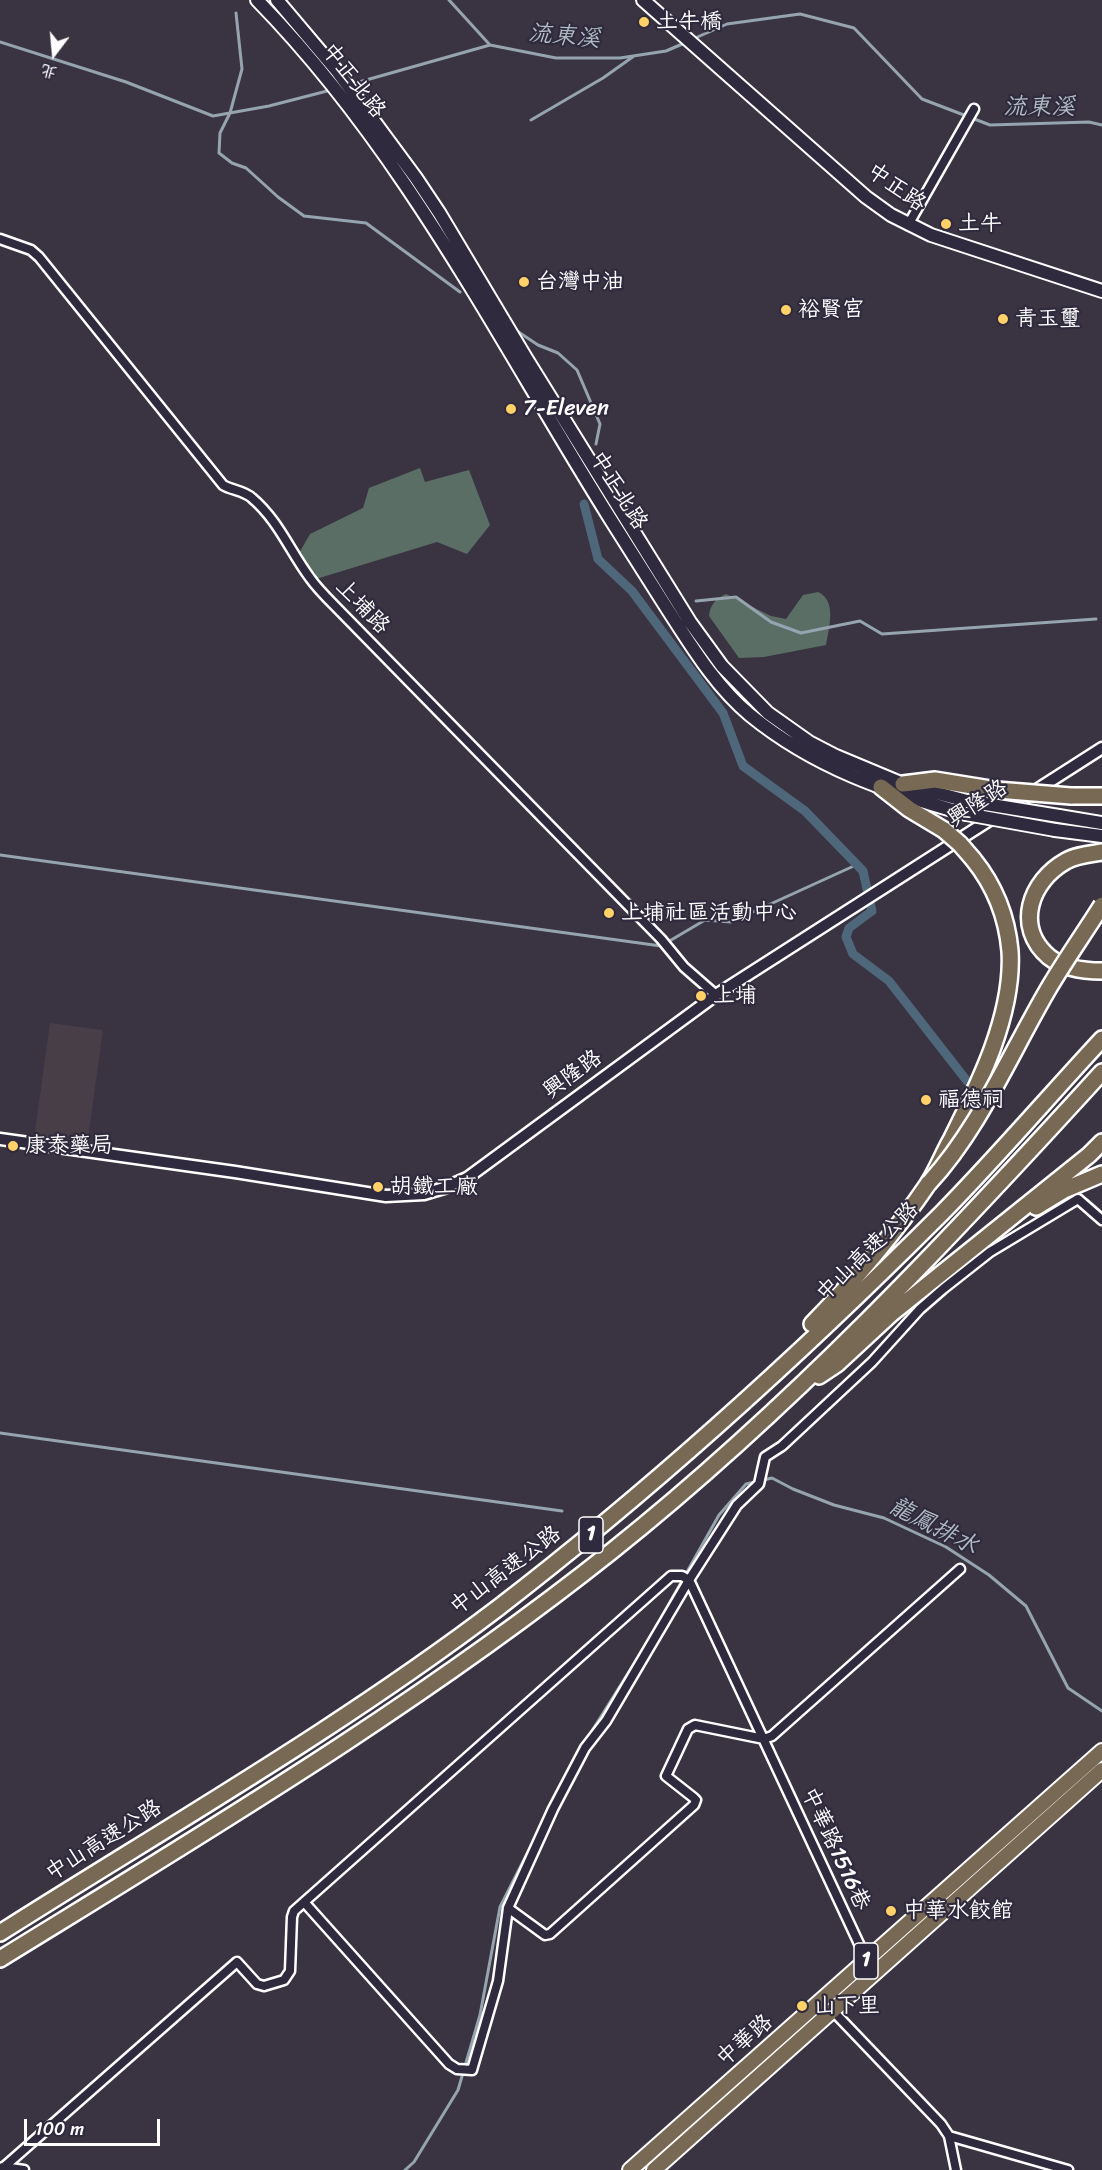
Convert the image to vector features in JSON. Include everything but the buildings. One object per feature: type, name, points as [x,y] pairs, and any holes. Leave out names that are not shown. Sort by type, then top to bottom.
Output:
[{"type":"highway","points":[[903,784],[935,780],[997,790],[1102,796]]},
{"type":"highway","points":[[881,788],[909,809],[944,830],[973,859],[990,882],[1002,912],[1010,950],[1010,973],[1002,1016],[990,1055],[969,1105],[929,1183]]},
{"type":"highway","points":[[1102,852],[1068,860],[1048,874],[1035,892],[1031,902],[1029,921],[1037,941],[1050,957],[1073,968],[1102,971]]},
{"type":"highway","points":[[780,1367],[787,1351],[876,1253],[944,1166],[978,1114],[1049,987],[1102,904]]},
{"type":"highway","name":"中山高速公路","points":[[0,1933],[333,1723],[496,1609],[621,1510],[663,1475],[780,1367],[943,1211],[1102,1039]]},
{"type":"highway","name":"中山高速公路","points":[[0,1959],[189,1842],[423,1692],[518,1624],[613,1550],[790,1397],[981,1205],[1102,1072]]},
{"type":"highway","points":[[790,1397],[837,1364],[891,1314],[1089,1155],[1102,1142]]},
{"type":"highway","points":[[964,1255],[1005,1226],[1064,1190],[1102,1174]]},
{"type":"main road","name":"中正北路","points":[[257,0],[347,104],[391,165],[492,321],[583,475],[696,654],[747,713],[808,756],[881,788],[966,814],[1102,836]]},
{"type":"main road","name":"中正北路","points":[[277,0],[360,101],[440,214],[526,358],[690,622],[722,666],[768,713],[794,732],[836,756],[903,784],[967,801],[1102,823]]},
{"type":"main road","name":"中正路","points":[[643,0],[866,197],[908,225],[994,257],[1102,291]]},
{"type":"main road","name":"中華路","points":[[630,2170],[1102,1751]]},
{"type":"main road","name":"中華路","points":[[654,2170],[1102,1770]]},
{"type":"main road","points":[[823,2000],[833,2011]]},
{"type":"street","points":[[908,225],[974,109]]},
{"type":"street","name":"上埔路","points":[[0,239],[31,250],[39,257],[223,485],[230,490],[251,496],[282,532],[311,580],[335,606],[662,940],[684,967],[716,995]]},
{"type":"street","name":"興隆路","points":[[0,1139],[386,1196],[424,1194],[444,1188],[467,1178],[716,995],[1102,748]]},
{"type":"street","points":[[304,1902],[449,2064],[464,2070],[472,2070],[498,1981],[508,1908],[552,1809],[585,1748],[606,1722],[689,1580],[737,1505],[759,1484],[765,1457],[782,1446],[872,1362],[920,1309],[990,1252],[1078,1199],[1102,1221]]},
{"type":"street","points":[[508,1908],[545,1935],[550,1934],[694,1805],[696,1800],[666,1776],[691,1726],[764,1739],[772,1736],[960,1569]]},
{"type":"street","points":[[2,2167],[237,1962],[257,1984],[264,1986],[284,1980],[290,1971],[294,1911],[671,1576],[682,1576],[689,1580]]},
{"type":"street","name":"中華路1516巷","points":[[689,1580],[866,1961],[875,1973]]},
{"type":"street","points":[[833,2011],[941,2124],[949,2136],[956,2170]]},
{"type":"street","points":[[949,2136],[1068,2170]]},
{"type":"street","points":[[2,2167],[24,2170]]},
{"type":"shaded area","points":[[50,1023],[103,1030],[87,1146],[34,1138]]},
{"type":"green space","points":[[420,468],[425,482],[469,470],[490,525],[467,554],[437,542],[316,579],[298,555],[310,534],[363,508],[369,488]]},
{"type":"green space","points":[[818,592],[828,601],[830,608],[826,645],[764,657],[739,658],[709,616],[714,602],[726,594],[771,616],[786,619],[803,595]]},
{"type":"waterway","points":[[449,0],[490,45]]},
{"type":"waterway","points":[[236,13],[242,69],[230,113],[220,133],[219,153],[232,163],[246,168],[278,197],[304,216],[366,223],[460,292]]},
{"type":"waterway","name":"流東溪","points":[[693,39],[727,24],[800,14],[854,28],[922,99],[990,125],[1089,122],[1102,125]]},
{"type":"waterway","name":"流東溪","points":[[0,42],[126,82],[213,116],[269,106],[331,90]]},
{"type":"waterway","name":"流東溪","points":[[352,84],[490,45],[556,58],[620,58],[666,51],[687,42]]},
{"type":"waterway","points":[[531,120],[603,78],[634,56]]},
{"type":"waterway","points":[[517,331],[538,345],[558,353],[577,370],[600,424],[596,444]]},
{"type":"waterway","points":[[584,504],[598,559],[632,591],[723,713],[743,766],[805,811],[863,871],[872,911],[849,928],[846,937],[853,954],[889,981],[967,1081]]},
{"type":"waterway","points":[[696,601],[736,597],[771,622],[801,633],[860,621],[882,634],[1096,619]]},
{"type":"waterway","points":[[0,855],[661,946],[705,920],[731,922],[856,865]]},
{"type":"waterway","points":[[1087,1200],[1102,1213]]},
{"type":"waterway","points":[[0,1433],[562,1511]]},
{"type":"waterway","name":"龍鳳排水","points":[[585,1742],[647,1643],[719,1515],[746,1484],[772,1478],[834,1505],[884,1518],[946,1547],[989,1575],[1026,1606],[1068,1688],[1102,1711]]},
{"type":"waterway","points":[[405,2170],[414,2162],[458,2090],[480,2015],[500,1907],[535,1838]]},
{"type":"place","name":"土牛橋","points":[[644,22]]},
{"type":"place","name":"土牛","points":[[946,224]]},
{"type":"place","name":"台灣中油","points":[[524,282]]},
{"type":"place","name":"裕賢宮","points":[[786,310]]},
{"type":"place","name":"青玉璽","points":[[1003,319]]},
{"type":"place","name":"7-Eleven","points":[[511,409]]},
{"type":"place","name":"上埔社區活動中心","points":[[609,913]]},
{"type":"place","name":"上埔","points":[[701,996]]},
{"type":"place","name":"福德祠","points":[[926,1100]]},
{"type":"place","name":"康泰藥局","points":[[13,1146]]},
{"type":"place","name":"胡鐵工廠","points":[[378,1187]]},
{"type":"place","name":"中華水餃館","points":[[891,1911]]},
{"type":"place","name":"山下里","points":[[802,2006]]}]
